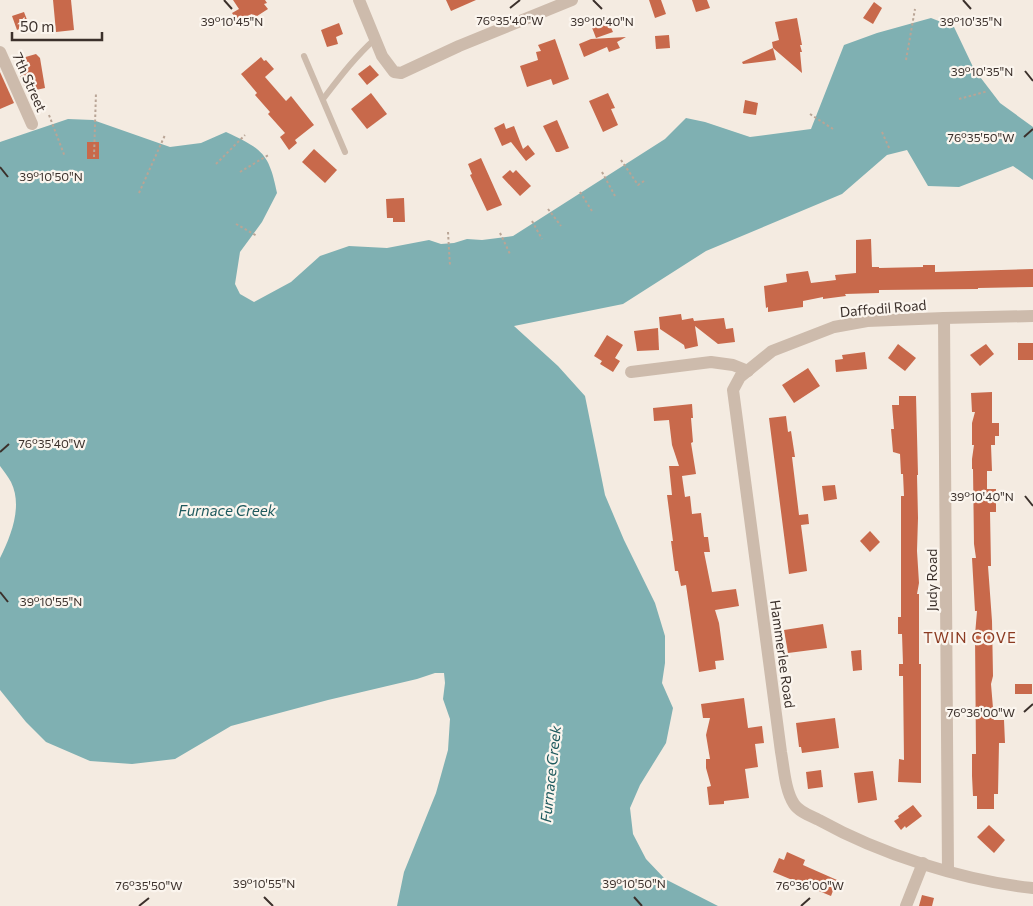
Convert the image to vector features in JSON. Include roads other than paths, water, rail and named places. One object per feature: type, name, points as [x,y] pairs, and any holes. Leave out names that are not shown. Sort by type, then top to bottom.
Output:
[{"type":"street","points":[[360,0],[382,56],[394,72],[401,73],[544,5],[572,0]]},
{"type":"street","name":"7th Street","points":[[0,52],[32,124]]},
{"type":"street","name":"Daffodil Road","points":[[748,371],[772,352],[834,327],[867,321],[1033,316]]},
{"type":"street","name":"Judy Road","points":[[944,318],[948,871]]},
{"type":"street","points":[[631,372],[711,362],[733,365],[748,371]]},
{"type":"street","name":"Hammerlee Road","points":[[748,371],[740,377],[733,390],[778,732],[788,786],[794,804],[802,811],[842,833],[923,863],[960,876],[1033,888]]},
{"type":"street","points":[[906,906],[923,863]]},
{"type":"lane","points":[[323,99],[344,70],[375,39]]},
{"type":"lane","points":[[304,56],[345,152]]},
{"type":"water","name":"Furnace Creek","points":[[931,18],[954,27],[974,69],[1000,103],[1033,127],[1033,180],[1013,166],[959,187],[928,186],[907,150],[887,155],[842,194],[706,251],[623,304],[514,326],[558,366],[585,396],[605,495],[624,540],[655,603],[665,636],[665,663],[662,683],[673,708],[666,743],[640,785],[630,808],[633,834],[646,859],[665,879],[718,906],[397,906],[404,872],[436,793],[448,750],[450,719],[443,699],[444,673],[435,673],[231,726],[175,759],[132,764],[90,761],[46,742],[26,722],[0,690],[0,558],[14,521],[16,501],[11,482],[0,466],[0,142],[68,119],[93,120],[170,147],[201,143],[226,132],[256,148],[271,169],[277,193],[262,222],[240,252],[235,284],[240,294],[254,302],[291,282],[320,256],[349,246],[387,248],[429,240],[441,244],[467,239],[482,240],[513,236],[665,139],[686,118],[705,122],[750,137],[811,129],[844,45],[877,33]]},
{"type":"district","name":"TWIN COVE","points":[[970,637]]}]
